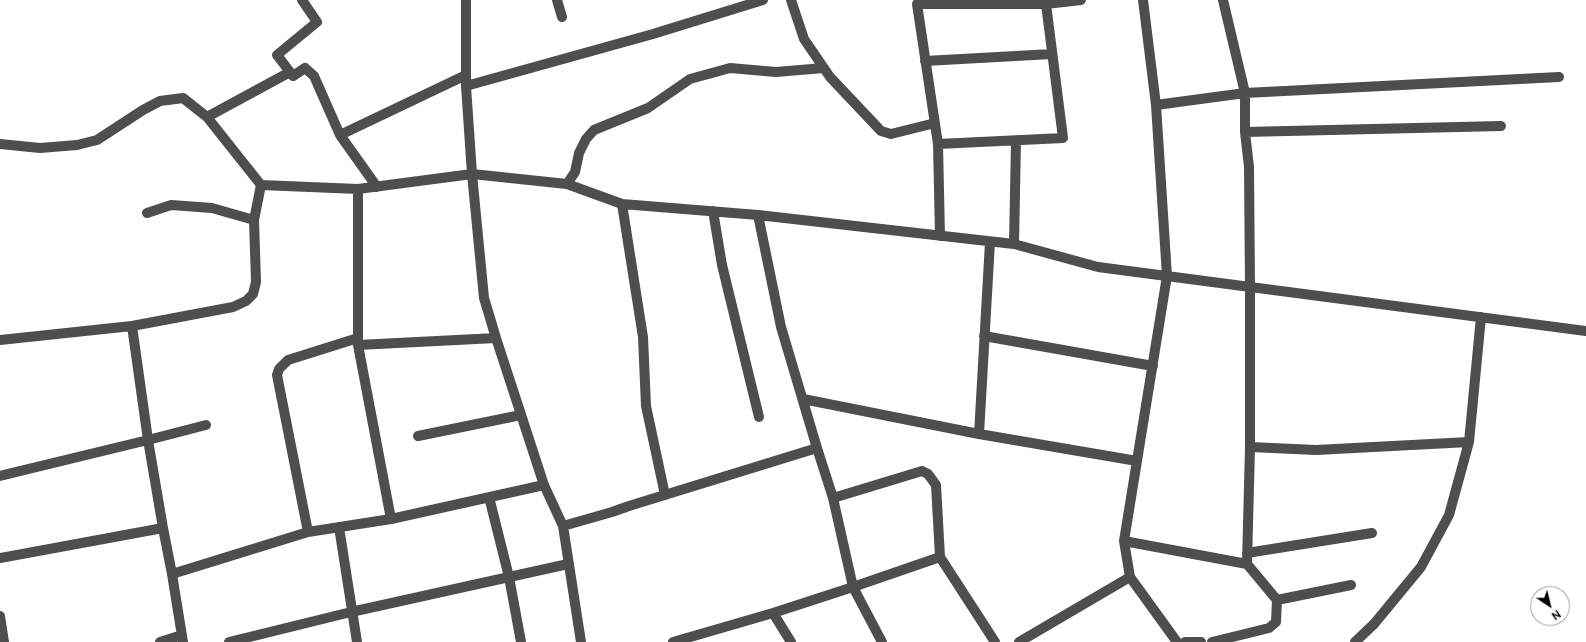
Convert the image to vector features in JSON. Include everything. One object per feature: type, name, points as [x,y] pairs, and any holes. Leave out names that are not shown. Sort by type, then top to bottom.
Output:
[{"type":"street","points":[[302,0],[318,22],[277,55],[293,76],[305,68],[314,76],[340,135],[376,187]]},
{"type":"street","points":[[466,0],[466,86],[472,174],[484,298],[544,485],[563,526],[581,642]]},
{"type":"street","points":[[557,0],[562,17]]},
{"type":"street","points":[[466,86],[653,34],[763,0]]},
{"type":"street","points":[[791,0],[804,39],[830,76],[881,131],[891,134],[935,123]]},
{"type":"street","points":[[940,236],[938,144],[917,2],[1046,2],[1081,0]]},
{"type":"street","points":[[1143,0],[1156,105],[1167,276],[1124,541],[1130,577],[1177,642]]},
{"type":"street","points":[[1223,0],[1245,93],[1250,287],[1250,447],[1247,564]]},
{"type":"street","points":[[938,144],[1063,138],[1046,2]]},
{"type":"street","points":[[925,61],[1052,54]]},
{"type":"street","points":[[567,184],[575,172],[579,153],[586,139],[594,130],[648,108],[690,80],[730,68],[776,72],[824,68]]},
{"type":"street","points":[[207,117],[290,72]]},
{"type":"street","points":[[340,135],[466,75]]},
{"type":"street","points":[[1156,105],[1245,93],[1559,77]]},
{"type":"street","points":[[0,144],[40,148],[77,146],[97,140],[143,110],[160,101],[183,98],[207,117],[261,185],[358,189],[472,174],[567,184],[622,204],[758,215],[1014,244],[1098,267],[1586,331]]},
{"type":"street","points":[[1245,132],[1501,126]]},
{"type":"street","points":[[1014,244],[1016,141]]},
{"type":"street","points":[[0,340],[132,326],[233,307],[246,301],[253,294],[256,282],[254,220],[261,185]]},
{"type":"street","points":[[358,189],[358,342],[391,519]]},
{"type":"street","points":[[146,213],[171,204],[212,208],[254,220]]},
{"type":"street","points":[[622,204],[643,337],[646,406],[665,495]]},
{"type":"street","points":[[713,211],[722,265],[759,417]]},
{"type":"street","points":[[758,215],[781,327],[833,498],[853,587],[882,642]]},
{"type":"street","points":[[979,434],[990,242]]},
{"type":"street","points":[[1355,642],[1374,624],[1421,567],[1449,515],[1469,442],[1481,317]]},
{"type":"street","points":[[132,326],[148,440],[182,639],[160,642]]},
{"type":"street","points":[[984,336],[1153,366]]},
{"type":"street","points":[[308,532],[277,375],[279,369],[288,360],[358,342],[496,338]]},
{"type":"street","points":[[803,399],[979,434],[1137,461]]},
{"type":"street","points":[[418,436],[521,415]]},
{"type":"street","points":[[0,476],[206,425]]},
{"type":"street","points":[[1250,447],[1316,450],[1469,442]]},
{"type":"street","points":[[563,526],[817,448]]},
{"type":"street","points":[[833,498],[922,471],[928,474],[936,484],[940,556],[995,642]]},
{"type":"street","points":[[172,574],[308,532],[391,519],[544,485]]},
{"type":"street","points":[[489,497],[509,577],[521,642]]},
{"type":"street","points":[[339,527],[351,612],[357,642]]},
{"type":"street","points":[[0,558],[163,528]]},
{"type":"street","points":[[1247,553],[1372,533]]},
{"type":"street","points":[[1124,541],[1247,564],[1277,600],[1276,622],[1269,628],[1212,642]]},
{"type":"street","points":[[678,641],[773,613],[853,587],[940,556]]},
{"type":"street","points":[[229,642],[351,612],[568,564]]},
{"type":"street","points":[[1019,642],[1130,577]]},
{"type":"street","points":[[1277,600],[1351,585]]},
{"type":"street","points":[[773,613],[791,642]]},
{"type":"street","points":[[0,616],[4,642]]},
{"type":"street","points":[[1185,642],[1201,642]]}]
